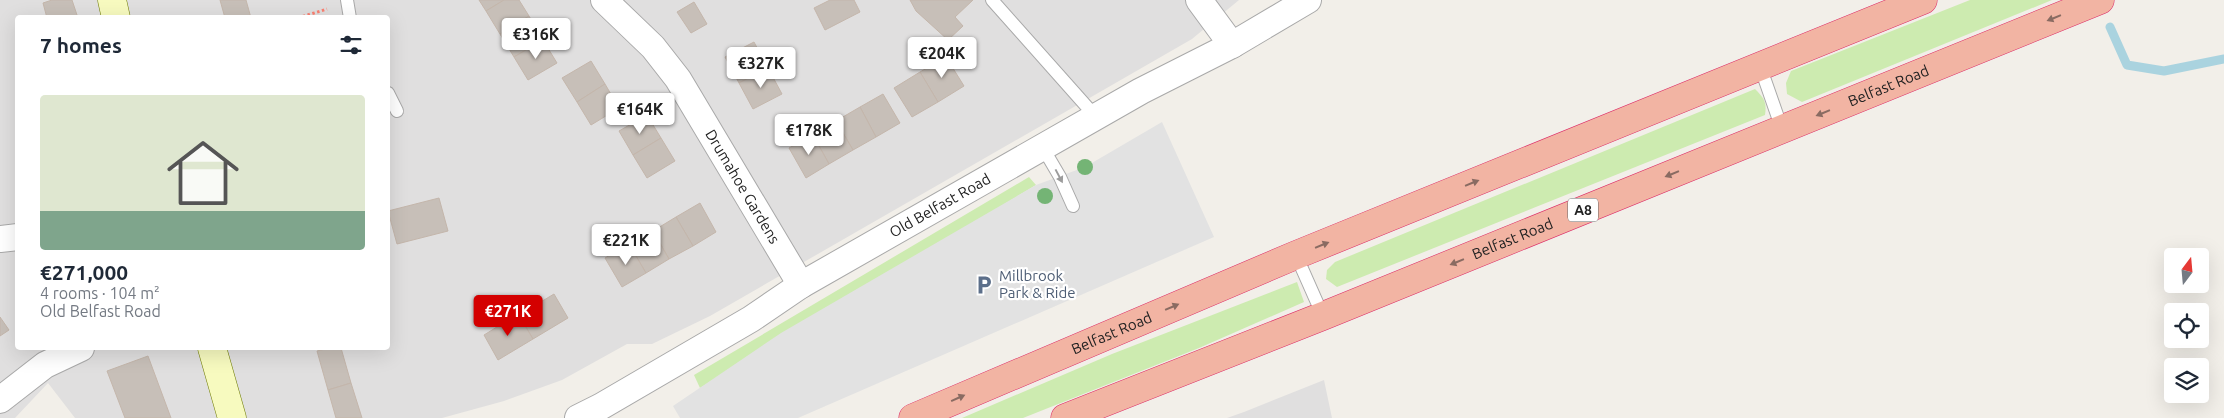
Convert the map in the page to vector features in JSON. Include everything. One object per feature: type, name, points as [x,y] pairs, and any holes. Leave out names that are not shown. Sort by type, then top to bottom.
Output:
[{"type":"highway","name":"Belfast Road","points":[[913,418],[1296,255],[1924,0]]},
{"type":"highway","name":"Belfast Road","points":[[1065,418],[1323,316],[2100,0]]},
{"type":"main road","points":[[112,0],[115,15]]},
{"type":"main road","points":[[213,350],[232,418]]},
{"type":"street","name":"Drumahoe Gardens","points":[[604,0],[653,47],[678,80],[801,285]]},
{"type":"street","points":[[1199,0],[1232,45]]},
{"type":"street","name":"Old Belfast Road","points":[[594,414],[750,319],[801,285],[1141,91],[1232,45],[1308,0]]},
{"type":"street","points":[[0,240],[15,238]]},
{"type":"street","points":[[0,400],[45,365],[69,350]]},
{"type":"lane","points":[[992,0],[1096,118]]},
{"type":"lane","points":[[347,2],[349,15]]},
{"type":"lane","points":[[1760,66],[1782,129]]},
{"type":"lane","points":[[390,97],[397,111]]},
{"type":"lane","points":[[1043,148],[1060,177],[1073,206]]},
{"type":"lane","points":[[1296,255],[1323,316]]},
{"type":"path","points":[[307,15],[347,2]]},
{"type":"shaded area","points":[[0,0],[1239,0],[1192,39],[710,316],[652,344],[627,344],[562,380],[504,401],[442,418],[75,418],[48,383],[15,418],[0,418]]},
{"type":"shaded area","name":"Millbrook Park & Ride","points":[[1162,122],[1214,237],[798,418],[680,418],[673,406],[781,333],[1036,185],[1085,167]]},
{"type":"shaded area","points":[[1324,380],[1332,418],[1227,418],[1244,412]]},
{"type":"green space","points":[[1970,0],[2052,0],[1802,102],[1787,94],[1786,83],[1791,71]]},
{"type":"green space","points":[[1755,89],[1764,100],[1766,107],[1765,115],[1337,287],[1326,279],[1327,270],[1335,262]]},
{"type":"green space","points":[[1029,177],[1036,185],[700,388],[694,375]]},
{"type":"green space","points":[[1297,282],[1304,302],[1199,348],[1023,418],[962,418],[1112,354]]},
{"type":"building","points":[[52,0],[72,0],[77,15],[46,15],[43,3]]},
{"type":"building","points":[[220,0],[246,0],[250,15],[224,15]]},
{"type":"building","points":[[479,0],[504,0],[486,11]]},
{"type":"building","points":[[504,0],[519,0],[529,16],[500,34],[486,11]]},
{"type":"building","points":[[830,0],[854,0],[860,12],[825,30],[814,8]]},
{"type":"building","points":[[910,0],[973,0],[955,17],[963,26],[948,40],[916,11]]},
{"type":"building","points":[[694,2],[707,24],[691,33],[677,12]]},
{"type":"building","points":[[529,16],[543,40],[514,57],[500,34]]},
{"type":"building","points":[[543,40],[557,63],[528,80],[514,57]]},
{"type":"building","points":[[754,42],[768,68],[739,83],[725,57]]},
{"type":"building","points":[[946,57],[964,86],[938,102],[920,72]]},
{"type":"building","points":[[591,61],[605,84],[577,102],[562,78]]},
{"type":"building","points":[[768,68],[782,94],[753,109],[739,83]]},
{"type":"building","points":[[920,72],[938,102],[912,117],[894,88]]},
{"type":"building","points":[[605,84],[619,108],[591,125],[577,102]]},
{"type":"building","points":[[883,94],[900,123],[876,137],[860,107]]},
{"type":"building","points":[[860,107],[876,137],[853,150],[836,121]]},
{"type":"building","points":[[647,115],[661,138],[633,155],[619,131]]},
{"type":"building","points":[[836,121],[853,150],[829,164],[813,135]]},
{"type":"building","points":[[813,135],[829,164],[806,178],[789,148]]},
{"type":"building","points":[[661,138],[675,161],[647,178],[633,155]]},
{"type":"building","points":[[439,198],[448,231],[397,244],[390,218],[390,210]]},
{"type":"building","points":[[700,203],[716,232],[693,246],[676,217]]},
{"type":"building","points":[[676,217],[693,246],[669,259],[653,231]]},
{"type":"building","points":[[653,231],[669,259],[646,273],[629,244]]},
{"type":"building","points":[[629,244],[646,273],[622,287],[605,258]]},
{"type":"building","points":[[554,294],[568,318],[533,339],[519,315]]},
{"type":"building","points":[[518,314],[533,339],[498,360],[484,335]]},
{"type":"building","points":[[0,317],[9,330],[0,336]]},
{"type":"building","points":[[342,350],[351,383],[328,390],[317,351]]},
{"type":"building","points":[[148,356],[171,418],[125,418],[107,371]]},
{"type":"building","points":[[351,383],[362,418],[336,418],[328,390]]},
{"type":"waterway","points":[[2110,27],[2127,65],[2164,71],[2224,59]]},
{"type":"place","name":"Millbrook Park & Ride","points":[[984,285]]}]
